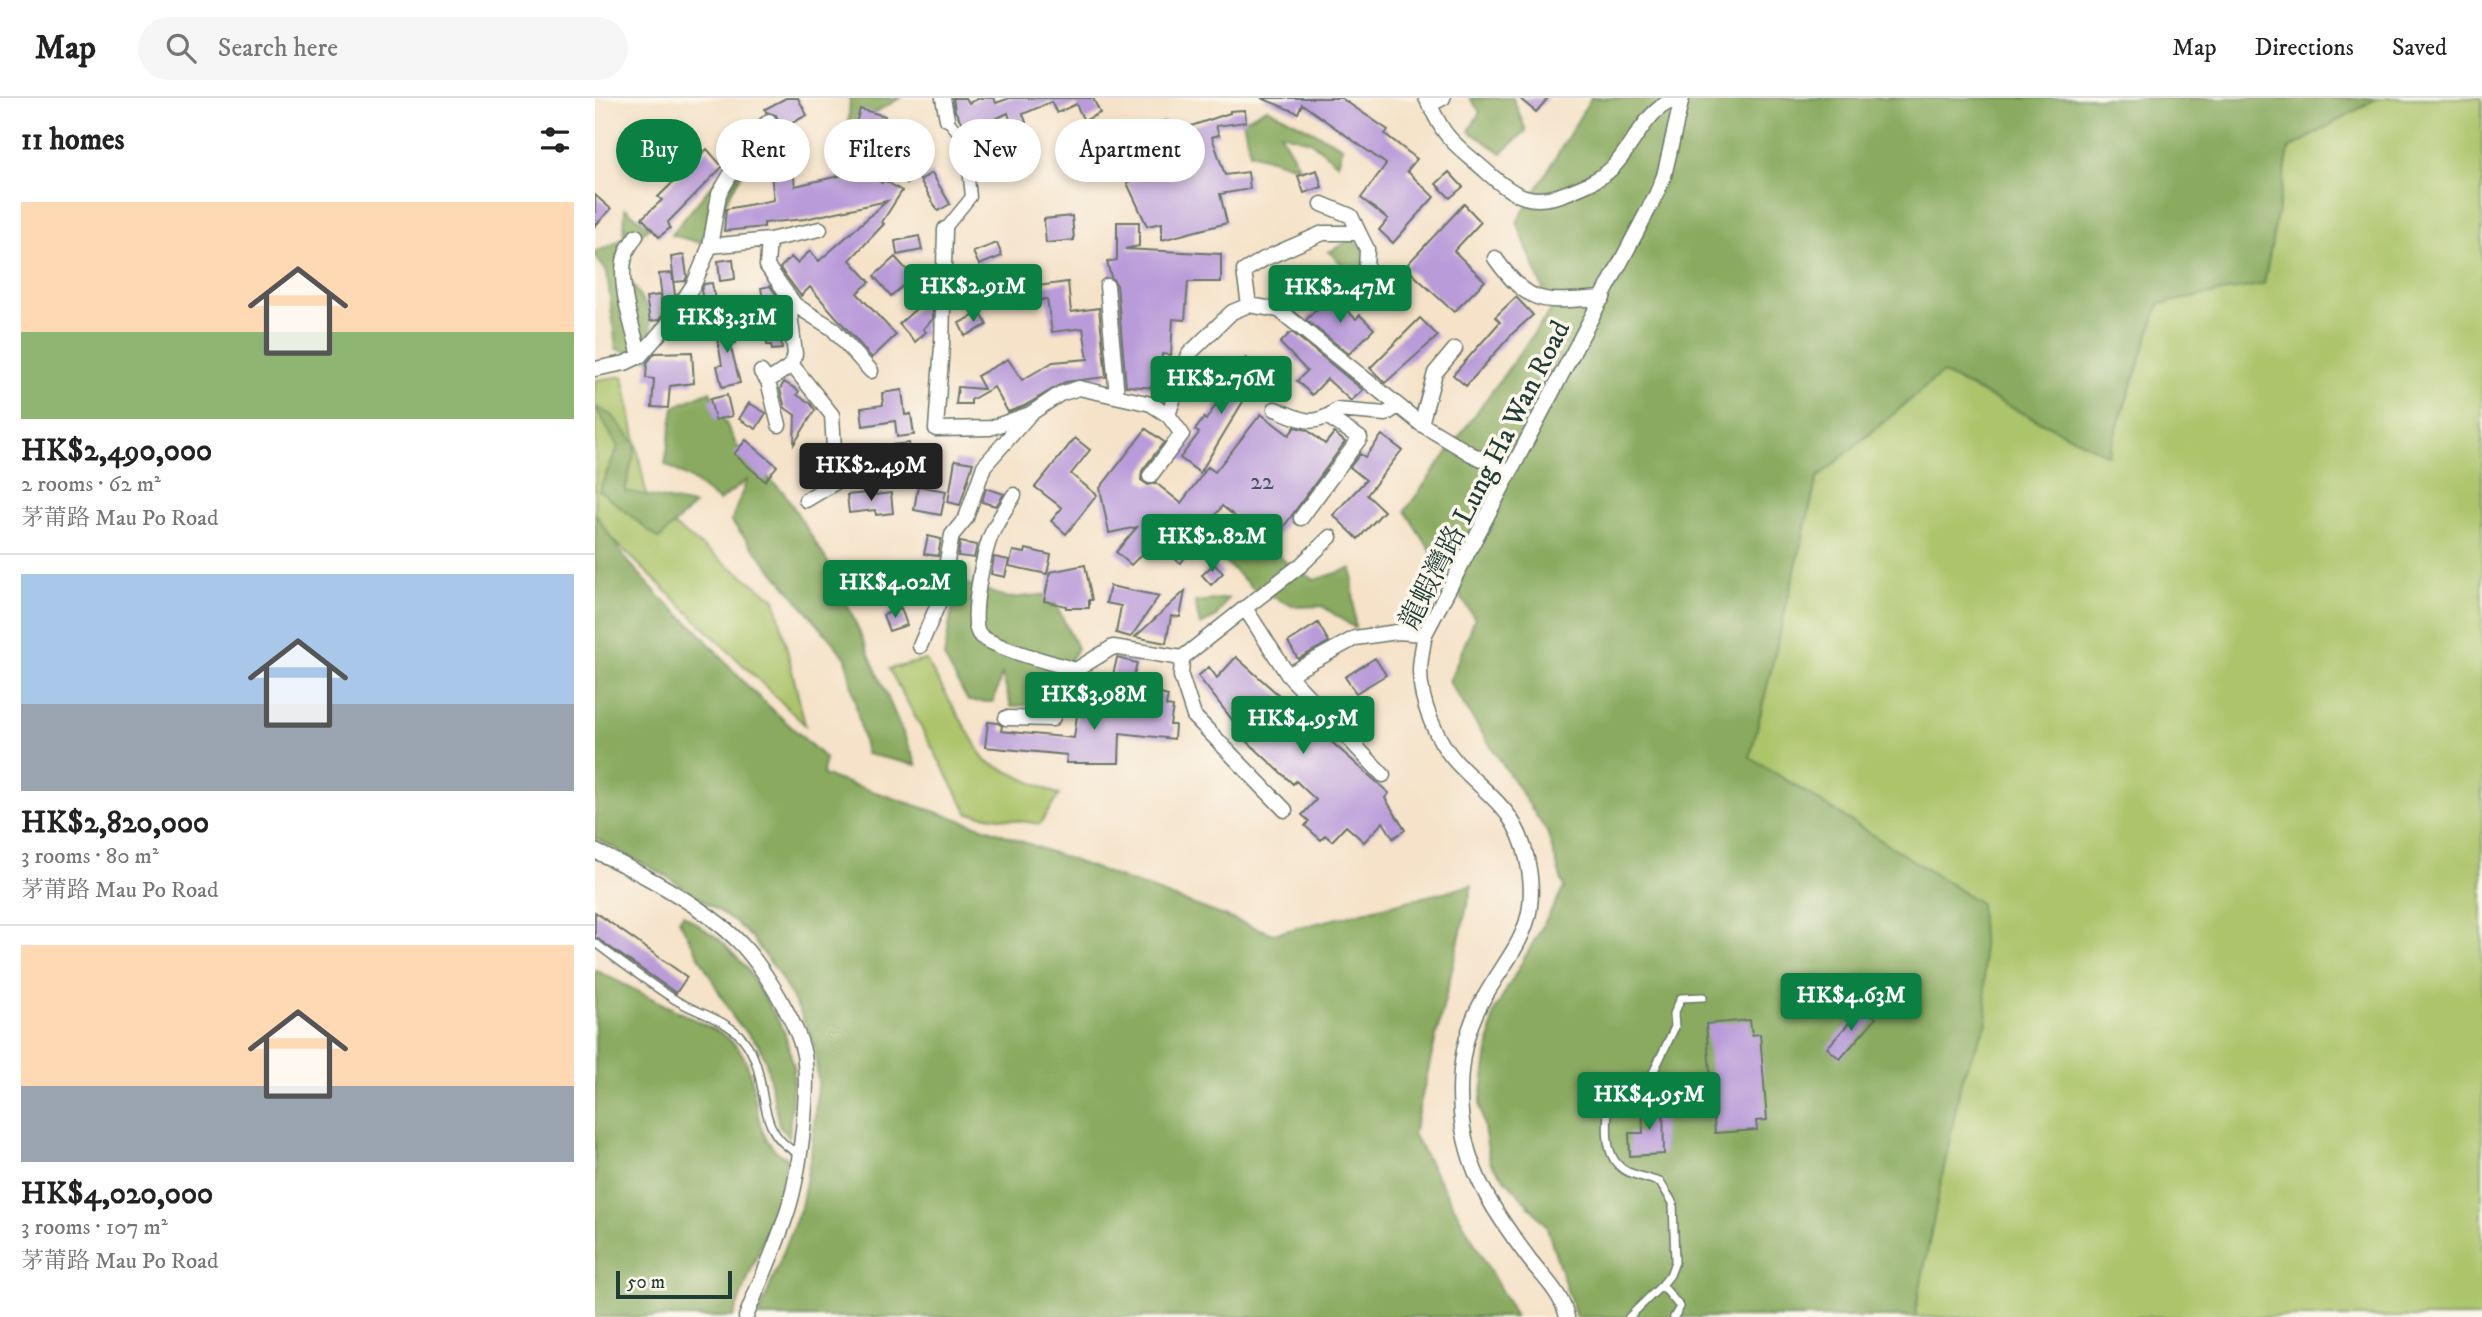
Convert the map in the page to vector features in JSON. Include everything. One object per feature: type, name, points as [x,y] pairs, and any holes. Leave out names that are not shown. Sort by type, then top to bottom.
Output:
[{"type":"street","points":[[943,98],[947,119],[965,141],[971,197],[945,229],[942,345],[936,429],[990,428],[1030,414],[1060,394],[1079,388],[1117,396],[1150,404],[1168,415],[1182,434],[1150,476]]},
{"type":"street","points":[[1443,98],[1428,101],[1442,129],[1505,187],[1523,198],[1535,199],[1564,194],[1603,175],[1629,148],[1657,108],[1672,100],[1681,99]]},
{"type":"street","name":"龍蝦灣路 Lung Ha Wan Road","points":[[1567,1317],[1560,1297],[1506,1228],[1485,1196],[1466,1146],[1460,1091],[1463,1055],[1474,1019],[1523,934],[1530,905],[1531,883],[1523,843],[1507,813],[1486,789],[1456,762],[1436,731],[1424,701],[1420,671],[1425,634],[1660,186],[1681,99]]},
{"type":"street","points":[[595,369],[625,363],[640,356],[667,325],[694,284],[710,246],[719,194],[726,182]]},
{"type":"street","points":[[1322,204],[1351,216],[1367,249],[1365,290]]},
{"type":"street","points":[[710,246],[769,240],[820,229]]},
{"type":"street","points":[[1249,304],[1244,271],[1264,259],[1323,233],[1359,233]]},
{"type":"street","points":[[636,236],[626,251],[623,271],[630,318],[640,356]]},
{"type":"street","points":[[769,240],[767,266],[795,305],[832,328],[871,371]]},
{"type":"street","points":[[1495,258],[1511,281],[1538,299],[1603,298]]},
{"type":"street","points":[[1107,286],[1117,396]]},
{"type":"street","points":[[1168,415],[1189,354],[1232,312],[1249,304],[1279,310],[1421,424],[1471,454],[1510,472]]},
{"type":"street","points":[[792,365],[795,354],[790,314],[795,305]]},
{"type":"street","points":[[1421,424],[1435,373],[1455,349]]},
{"type":"street","points":[[779,425],[764,376],[792,365]]},
{"type":"street","points":[[792,365],[832,415],[836,482],[806,500]]},
{"type":"street","points":[[1275,409],[1305,421],[1324,420],[1337,410],[1386,414],[1398,406]]},
{"type":"street","points":[[920,646],[939,602],[952,535],[966,518],[984,466],[1030,414]]},
{"type":"street","points":[[1301,517],[1360,438],[1328,416]]},
{"type":"street","points":[[1014,495],[988,543],[974,621],[979,634],[995,644],[1076,670]]},
{"type":"street","points":[[1006,718],[1052,719],[1076,670],[1113,647],[1182,658],[1301,565],[1330,537]]},
{"type":"street","points":[[1245,608],[1288,675],[1383,775]]},
{"type":"street","points":[[1288,675],[1355,638],[1397,632],[1425,634]]},
{"type":"street","points":[[1182,658],[1181,676],[1194,716],[1285,810]]},
{"type":"street","points":[[595,851],[662,887],[712,919],[742,945],[766,976],[795,1026],[804,1053],[806,1081],[799,1154],[790,1203],[745,1317]]},
{"type":"lane","points":[[595,943],[676,1001],[729,1026],[741,1037],[757,1064],[771,1128],[778,1139],[799,1154]]},
{"type":"lane","points":[[1629,1317],[1670,1275],[1675,1262],[1673,1203],[1660,1182],[1625,1171],[1612,1158],[1608,1135],[1609,1094],[1648,1083],[1675,1027],[1674,1014],[1681,998],[1703,997]]},
{"type":"lane","points":[[1662,1285],[1680,1307],[1674,1317]]},
{"type":"green space","points":[[850,98],[900,98],[868,119],[849,119]]},
{"type":"green space","points":[[1470,98],[1513,98],[1526,131],[1502,153],[1469,131],[1480,112]]},
{"type":"green space","points":[[1591,98],[2377,98],[2289,149],[2264,284],[2159,304],[2108,455],[1942,373],[1817,478],[1750,757],[1980,903],[1987,1023],[1962,1077],[1915,1313],[1918,1317],[1576,1317],[1546,1225],[1490,1162],[1480,1105],[1494,1012],[1564,888],[1547,832],[1449,682],[1475,619],[1405,511],[1551,310],[1517,222]]},
{"type":"green space","points":[[2377,98],[2482,98],[2482,1317],[1918,1317],[1915,1313],[1962,1076],[1987,1023],[1750,757],[1817,478],[1942,373],[2108,455],[2159,303],[2264,284],[2289,149]]},
{"type":"green space","points":[[1267,108],[1343,147],[1338,164],[1310,141],[1280,133],[1300,168],[1250,153],[1243,121]]},
{"type":"green space","points":[[716,180],[737,182],[702,243],[671,235]]},
{"type":"green space","points":[[625,208],[649,227],[616,257],[650,313],[653,361],[616,349],[607,272],[595,256],[595,251],[624,238]]},
{"type":"green space","points":[[1352,239],[1376,261],[1384,288],[1353,275],[1329,252]]},
{"type":"green space","points":[[623,376],[649,508],[775,599],[805,725],[595,522],[595,380]]},
{"type":"green space","points":[[710,391],[737,446],[785,494],[832,569],[917,765],[866,754],[846,658],[731,521],[747,480],[719,501],[665,464],[674,407]]},
{"type":"green space","points":[[595,407],[612,415],[636,445],[625,491],[694,505],[659,539],[599,490],[618,447]]},
{"type":"green space","points":[[595,513],[625,558],[659,596],[696,629],[749,688],[825,758],[823,775],[991,830],[1273,934],[1472,885],[1413,1134],[1516,1317],[758,1317],[801,1207],[811,1155],[818,1081],[815,1050],[798,1008],[776,970],[751,937],[735,922],[668,877],[595,838]]},
{"type":"green space","points":[[1250,521],[1283,560],[1315,580],[1352,568],[1355,628],[1322,606],[1297,607],[1255,590],[1211,549],[1233,558],[1232,535]]},
{"type":"green space","points":[[957,581],[1009,598],[1051,594],[1077,648],[1048,702],[1011,707],[1002,674],[993,702],[968,701],[944,657]]},
{"type":"green space","points":[[1228,598],[1215,618],[1200,625],[1195,602]]},
{"type":"green space","points":[[926,660],[985,761],[1059,795],[1040,824],[968,813],[889,669]]},
{"type":"green space","points":[[683,914],[720,940],[746,967],[784,1031],[794,1068],[789,1137],[779,1125],[766,1061],[759,1045],[734,1019],[679,920]]},
{"type":"green space","points":[[595,970],[723,1034],[734,1043],[748,1067],[760,1125],[774,1149],[787,1158],[778,1200],[733,1317],[595,1317]]},
{"type":"building","points":[[786,98],[798,98],[807,115],[800,119],[778,119],[776,115],[766,112],[765,109]]},
{"type":"building","points":[[953,98],[966,98],[969,103],[980,98],[994,98],[996,103],[1010,98],[1093,98],[1100,113],[1083,119],[1076,104],[1057,113],[1051,102],[1023,114],[1025,119],[1010,119],[1008,113],[996,119],[960,119]]},
{"type":"building","points":[[1261,98],[1341,98],[1388,130],[1385,134],[1417,159],[1407,171],[1434,197],[1393,243],[1379,230],[1388,219],[1361,198],[1386,164],[1302,104],[1298,113]]},
{"type":"building","points":[[1519,98],[1548,98],[1536,112]]},
{"type":"building","points":[[860,109],[885,116],[884,119],[857,119]]},
{"type":"building","points":[[1245,110],[1246,122],[1216,126],[1219,135],[1212,137],[1225,175],[1248,172],[1250,189],[1220,194],[1227,223],[1162,240],[1162,223],[1147,226],[1127,183],[1205,182],[1205,121],[1230,111]]},
{"type":"building","points":[[707,149],[716,159],[716,173],[668,222],[670,228],[659,237],[642,218],[662,200],[658,197],[673,182],[702,182],[702,154]]},
{"type":"building","points":[[1317,170],[1322,187],[1304,193],[1298,176]]},
{"type":"building","points":[[1449,172],[1463,187],[1450,198],[1436,184]]},
{"type":"building","points":[[935,178],[950,204],[938,211],[921,182],[935,182]]},
{"type":"building","points":[[824,179],[824,182],[887,182],[902,191],[882,222],[884,224],[850,260],[870,282],[857,293],[896,335],[872,358],[810,287],[801,296],[780,268],[791,257],[797,263],[810,251],[819,261],[887,201],[805,219],[764,223],[764,227],[724,231],[726,209],[774,200],[772,182],[794,182],[795,186]]},
{"type":"building","points":[[595,195],[611,209],[595,226]]},
{"type":"building","points":[[1464,204],[1481,222],[1454,251],[1485,281],[1454,312],[1405,267]]},
{"type":"building","points":[[1072,216],[1074,240],[1046,243],[1044,219]]},
{"type":"building","points":[[1117,222],[1139,222],[1139,246],[1125,249],[1221,254],[1221,282],[1188,282],[1185,320],[1173,319],[1171,355],[1162,354],[1160,388],[1126,386],[1117,285],[1111,277],[1107,262],[1117,260]]},
{"type":"building","points":[[919,236],[922,250],[897,255],[895,241]]},
{"type":"building","points":[[997,243],[1002,256],[979,265],[973,252]]},
{"type":"building","points":[[684,255],[687,276],[685,281],[674,282],[671,257]]},
{"type":"building","points":[[895,257],[913,277],[891,296],[874,276]]},
{"type":"building","points":[[733,259],[735,279],[720,281],[718,261]]},
{"type":"building","points":[[672,273],[674,298],[662,299],[659,274]]},
{"type":"building","points":[[1037,281],[1038,286],[1068,282],[1071,312],[1099,308],[1106,377],[1065,382],[1024,406],[1008,412],[994,387],[971,400],[971,404],[956,404],[958,387],[984,389],[977,376],[1008,359],[1022,380],[1053,362],[1088,359],[1083,328],[1052,332],[1047,299],[1023,303],[1020,284]]},
{"type":"building","points":[[712,283],[716,305],[704,307],[701,290],[704,284]]},
{"type":"building","points":[[770,286],[777,296],[782,349],[772,350],[771,345],[767,345],[764,320],[767,320],[761,288]]},
{"type":"building","points":[[660,295],[663,314],[659,320],[650,321],[646,297]]},
{"type":"building","points":[[1331,295],[1356,319],[1360,315],[1374,329],[1349,354],[1306,320]]},
{"type":"building","points":[[1516,297],[1533,315],[1512,334],[1466,386],[1453,375],[1500,322],[1495,317]]},
{"type":"building","points":[[927,299],[933,306],[933,319],[923,329],[926,332],[915,342],[899,324]]},
{"type":"building","points":[[981,312],[987,325],[965,336],[959,323]]},
{"type":"building","points":[[1420,318],[1438,336],[1385,383],[1370,368]]},
{"type":"building","points":[[732,322],[736,343],[730,344],[740,383],[722,387],[717,366],[722,365],[715,325]]},
{"type":"building","points":[[1290,333],[1363,390],[1351,401],[1327,379],[1312,395],[1297,381],[1307,371],[1280,343]]},
{"type":"building","points":[[692,352],[694,383],[670,386],[668,408],[652,407],[654,379],[646,378],[647,363],[655,353]]},
{"type":"building","points":[[1246,358],[1264,370],[1200,473],[1180,458],[1199,433],[1195,430],[1204,418],[1206,420]]},
{"type":"building","points":[[784,382],[799,391],[797,395],[810,403],[815,410],[794,444],[795,415],[785,408],[780,389]]},
{"type":"building","points":[[902,390],[905,415],[911,414],[914,435],[897,437],[895,421],[863,426],[861,408],[883,405],[882,393]]},
{"type":"building","points":[[727,395],[732,416],[715,420],[710,399]]},
{"type":"building","points":[[749,403],[766,413],[756,429],[739,419]]},
{"type":"building","points":[[1261,414],[1289,435],[1295,427],[1307,430],[1325,444],[1334,433],[1345,442],[1269,547],[1253,534],[1255,532],[1222,506],[1181,563],[1152,544],[1131,565],[1116,552],[1137,527],[1109,533],[1100,488],[1146,429],[1164,442],[1142,471],[1141,480],[1148,485],[1156,483],[1181,503],[1208,467],[1215,472]]},
{"type":"building","points":[[1382,435],[1402,450],[1367,495],[1384,511],[1358,539],[1333,515],[1366,480],[1350,467],[1360,454],[1365,457]]},
{"type":"building","points":[[1075,438],[1090,450],[1071,474],[1097,495],[1066,534],[1051,521],[1062,508],[1035,487]]},
{"type":"building","points":[[746,440],[777,466],[765,481],[734,454]]},
{"type":"building","points":[[909,443],[912,463],[894,465],[892,445]]},
{"type":"building","points":[[955,460],[973,463],[960,505],[948,502]]},
{"type":"building","points":[[918,486],[946,491],[941,515],[914,510]]},
{"type":"building","points":[[986,488],[1004,494],[996,506],[982,502]]},
{"type":"building","points":[[866,493],[867,496],[891,493],[893,513],[876,515],[875,510],[849,513],[847,495]]},
{"type":"building","points":[[928,536],[941,539],[938,556],[924,554]]},
{"type":"building","points":[[960,542],[977,545],[974,558],[958,556]]},
{"type":"building","points":[[1026,549],[1051,555],[1047,574],[1009,566],[1013,551],[1025,553]]},
{"type":"building","points":[[994,557],[1009,560],[1005,577],[991,574]]},
{"type":"building","points":[[1214,564],[1223,573],[1211,585],[1202,575]]},
{"type":"building","points":[[1085,565],[1092,600],[1089,600],[1089,608],[1066,608],[1044,601],[1050,572]]},
{"type":"building","points":[[922,578],[928,595],[909,601],[903,585]]},
{"type":"building","points":[[1110,586],[1159,596],[1131,637],[1116,633],[1121,606],[1106,603]]},
{"type":"building","points":[[1185,591],[1180,617],[1171,616],[1166,643],[1135,637]]},
{"type":"building","points":[[901,608],[907,625],[889,631],[883,615]]},
{"type":"building","points":[[1318,623],[1329,642],[1298,659],[1288,642]]},
{"type":"building","points":[[1236,657],[1389,793],[1385,798],[1405,830],[1393,838],[1383,822],[1364,842],[1346,826],[1332,841],[1325,835],[1321,840],[1305,826],[1309,821],[1302,815],[1316,800],[1296,781],[1293,784],[1234,729],[1237,726],[1198,676],[1209,667],[1217,678]]},
{"type":"building","points":[[1117,658],[1137,663],[1133,679],[1113,675]]},
{"type":"building","points":[[1375,658],[1386,675],[1356,693],[1345,677]]},
{"type":"building","points":[[1138,688],[1168,696],[1166,706],[1173,707],[1170,725],[1175,725],[1174,739],[1120,733],[1119,763],[1066,763],[1067,755],[985,747],[988,722],[998,723],[1002,726],[1001,731],[1074,738],[1077,715],[1084,716],[1084,711],[1132,715]]},
{"type":"building","points":[[595,912],[687,977],[676,993],[595,937]]},
{"type":"building","points":[[1863,1007],[1876,1018],[1840,1059],[1827,1048]]},
{"type":"building","points":[[1750,1020],[1752,1035],[1760,1034],[1767,1120],[1756,1121],[1757,1130],[1715,1133],[1706,1024]]},
{"type":"building","points":[[1642,1102],[1663,1102],[1664,1154],[1630,1156],[1629,1133],[1643,1133]]}]
